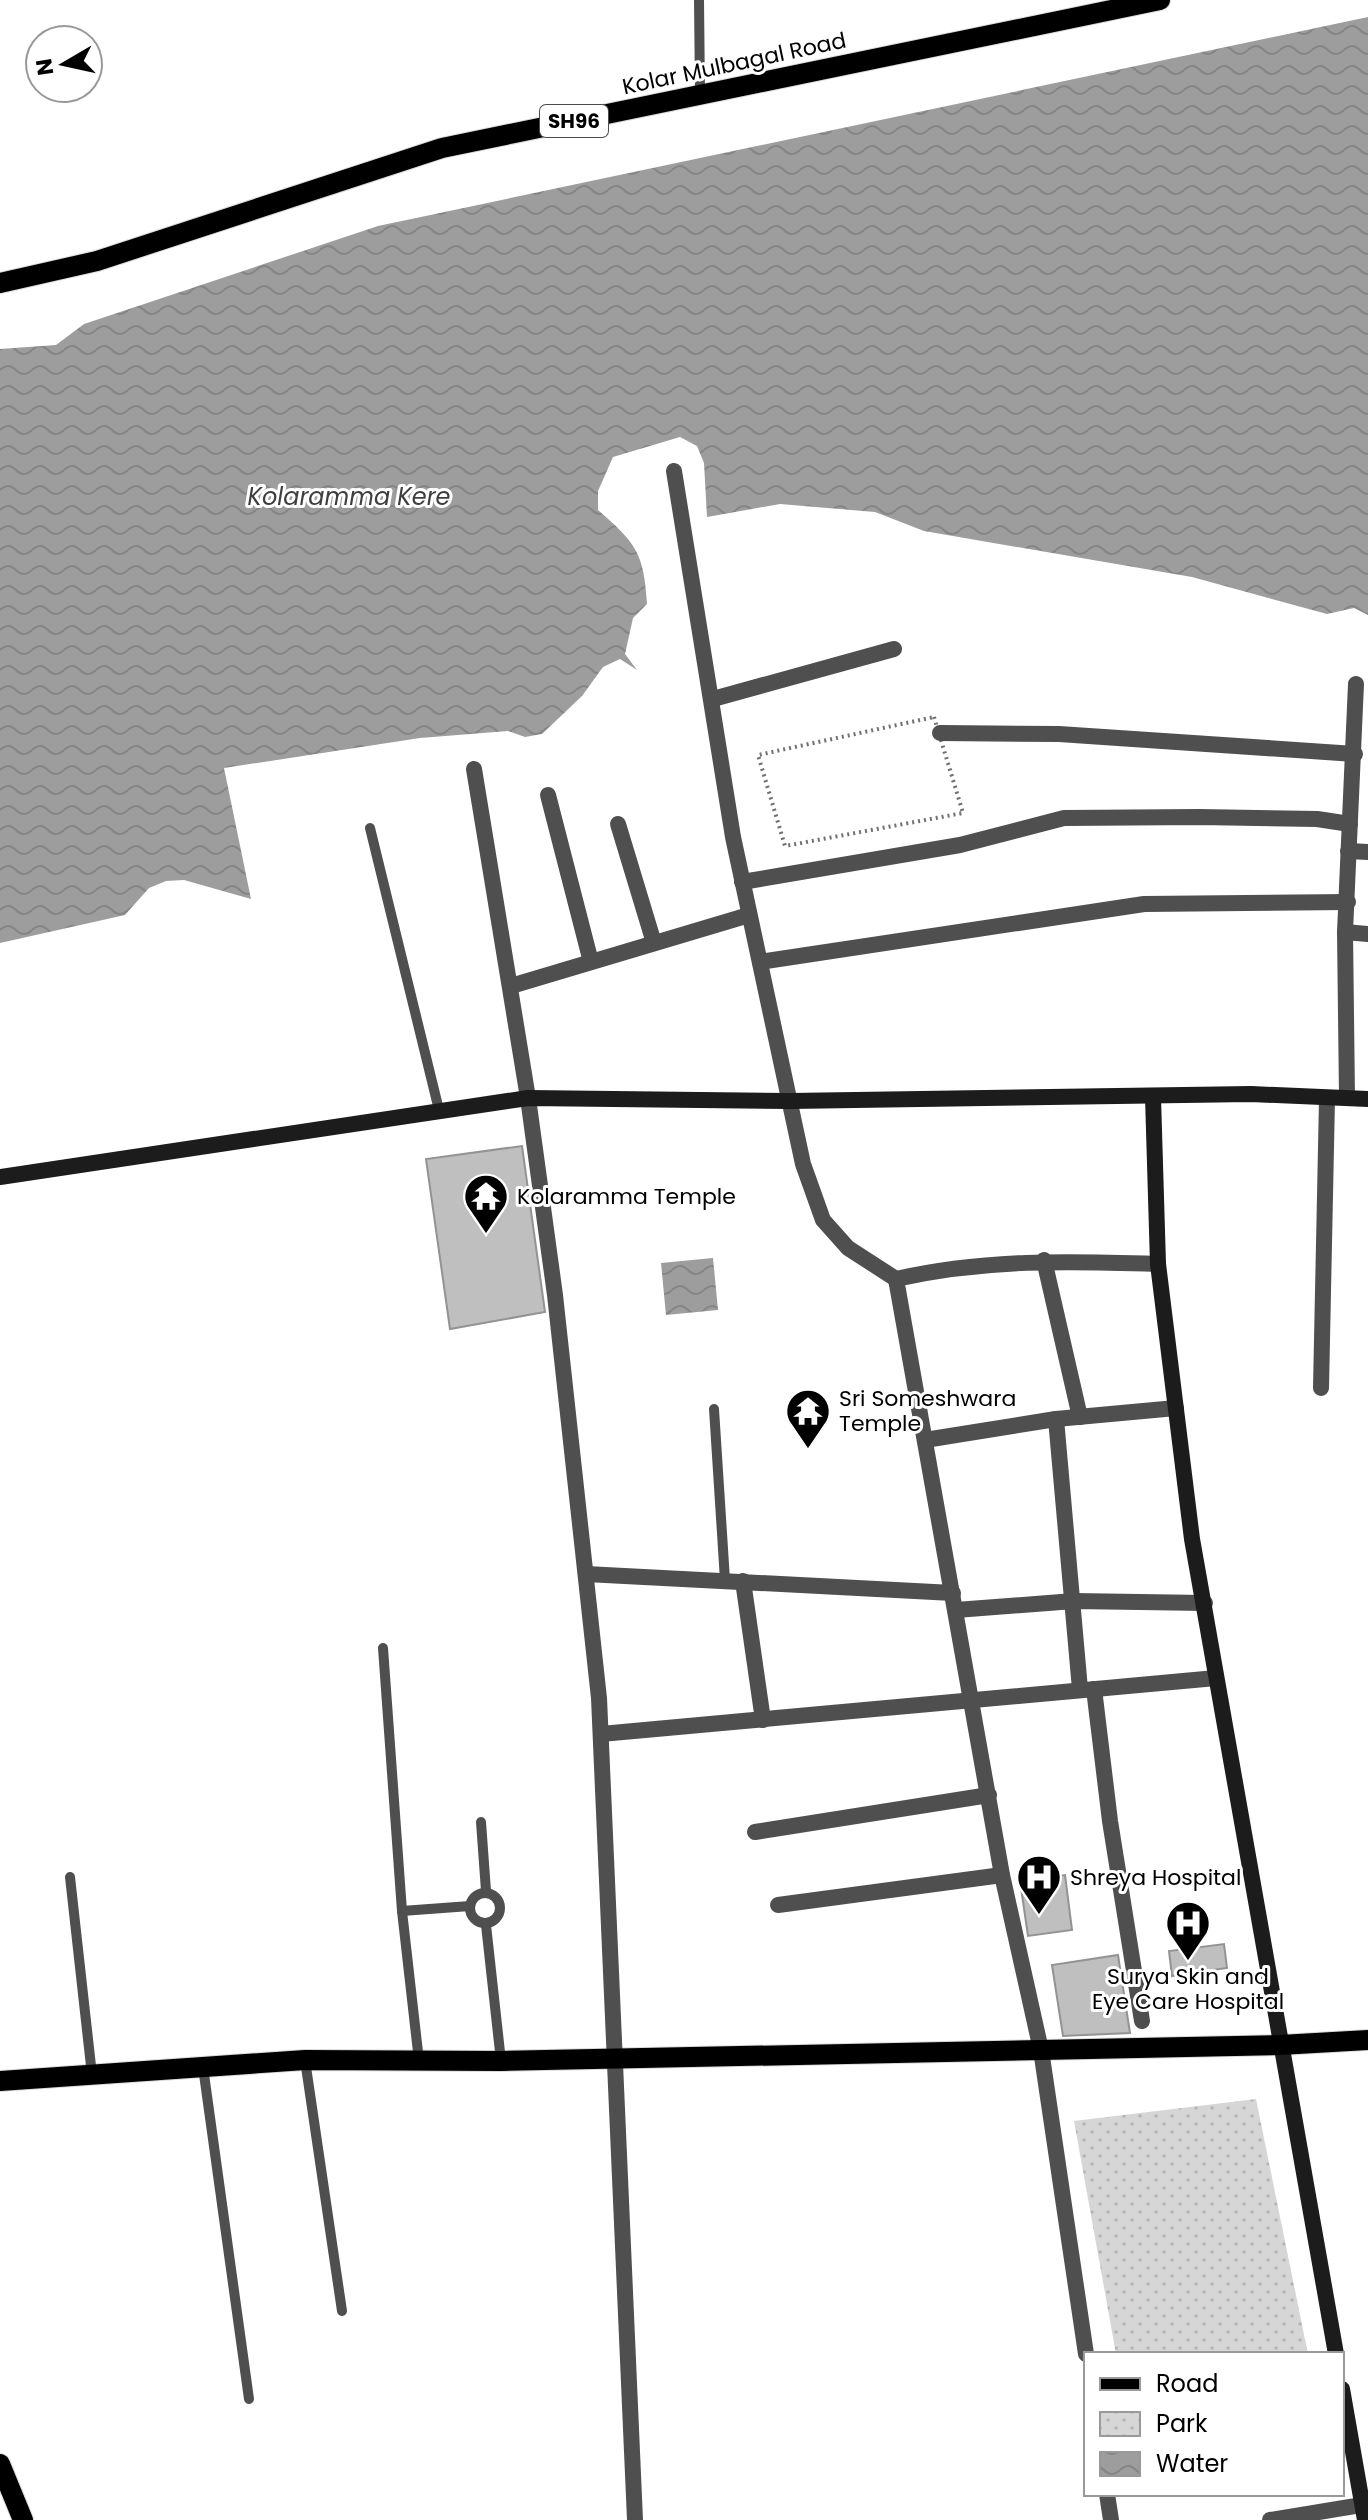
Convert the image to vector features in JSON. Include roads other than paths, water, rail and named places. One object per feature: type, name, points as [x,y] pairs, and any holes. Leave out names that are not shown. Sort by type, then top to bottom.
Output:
[{"type":"main road","name":"Kolar Mulbagal Road","points":[[0,283],[97,261],[442,148],[1160,0]]},
{"type":"main road","points":[[0,2081],[305,2060],[501,2061],[1280,2045],[1368,2040]]},
{"type":"main road","points":[[0,2464],[23,2520]]},
{"type":"street","points":[[674,471],[742,882],[803,1164],[823,1220],[848,1248],[896,1279],[953,1266],[1044,1260],[1158,1264]]},
{"type":"street","points":[[713,699],[894,649]]},
{"type":"street","points":[[1347,1097],[1345,932],[1356,684]]},
{"type":"street","points":[[940,733],[1059,734],[1355,754]]},
{"type":"street","points":[[474,769],[528,1098],[579,1491],[601,1734],[635,2520]]},
{"type":"street","points":[[548,795],[591,962]]},
{"type":"street","points":[[742,882],[960,845],[1064,818],[1174,816],[1317,819],[1350,824]]},
{"type":"street","points":[[618,824],[654,943]]},
{"type":"street","points":[[1348,851],[1368,852]]},
{"type":"street","points":[[760,962],[1144,904],[1348,902]]},
{"type":"street","points":[[511,986],[749,915]]},
{"type":"street","points":[[1345,932],[1368,934]]},
{"type":"street","points":[[0,1177],[528,1098],[790,1101],[1251,1094],[1368,1099]]},
{"type":"street","points":[[1153,1097],[1158,1264],[1192,1539],[1336,2352]]},
{"type":"street","points":[[1321,1388],[1327,1099]]},
{"type":"street","points":[[1044,1260],[1080,1417]]},
{"type":"street","points":[[896,1279],[974,1703],[1002,1875],[1041,2050],[1086,2352]]},
{"type":"street","points":[[925,1440],[1056,1419],[1176,1408]]},
{"type":"street","points":[[1056,1419],[1074,1601],[1142,2021]]},
{"type":"street","points":[[586,1574],[953,1593]]},
{"type":"street","points":[[743,1581],[763,1720]]},
{"type":"street","points":[[956,1610],[1074,1601],[1205,1603]]},
{"type":"street","points":[[601,1734],[974,1703],[1216,1678]]},
{"type":"street","points":[[755,1832],[989,1795]]},
{"type":"street","points":[[778,1905],[1002,1875]]},
{"type":"street","points":[[1270,2520],[1365,2510],[1344,2400]]},
{"type":"street","points":[[1107,2496],[1111,2520]]},
{"type":"lane","points":[[699,0],[700,95]]},
{"type":"lane","points":[[370,828],[439,1110]]},
{"type":"lane","points":[[714,1409],[725,1580]]},
{"type":"lane","points":[[383,1648],[402,1911],[419,2061]]},
{"type":"lane","points":[[481,1822],[486,1891]]},
{"type":"lane","points":[[70,1877],[92,2075]]},
{"type":"lane","points":[[486,1891],[476,1895],[470,1906],[473,1918],[486,1925]]},
{"type":"lane","points":[[486,1891],[495,1897],[500,1908],[496,1919],[486,1925]]},
{"type":"lane","points":[[402,1911],[470,1906]]},
{"type":"lane","points":[[486,1925],[501,2061]]},
{"type":"lane","points":[[305,2060],[342,2311]]},
{"type":"lane","points":[[203,2067],[249,2399]]},
{"type":"water","name":"Kolaramma Kere","points":[[1368,17],[1368,615],[1354,608],[1327,614],[1192,577],[924,531],[875,512],[780,504],[707,517],[704,463],[697,446],[680,437],[613,457],[598,491],[598,510],[636,550],[643,572],[647,604],[633,618],[625,654],[637,670],[620,659],[603,667],[582,696],[542,734],[525,737],[508,731],[420,738],[224,768],[251,899],[184,880],[166,881],[149,888],[125,915],[0,943],[0,349],[56,345],[84,324],[378,226]]},
{"type":"water","points":[[713,1258],[718,1310],[666,1315],[661,1263]]},
{"type":"place","name":"Kolaramma Temple","points":[[486,1235]]},
{"type":"place","name":"Sri Someshwara Temple","points":[[808,1450]]},
{"type":"place","name":"Shreya Hospital","points":[[1039,1916]]},
{"type":"place","name":"Surya Skin and Eye Care Hospital","points":[[1188,1962]]}]
